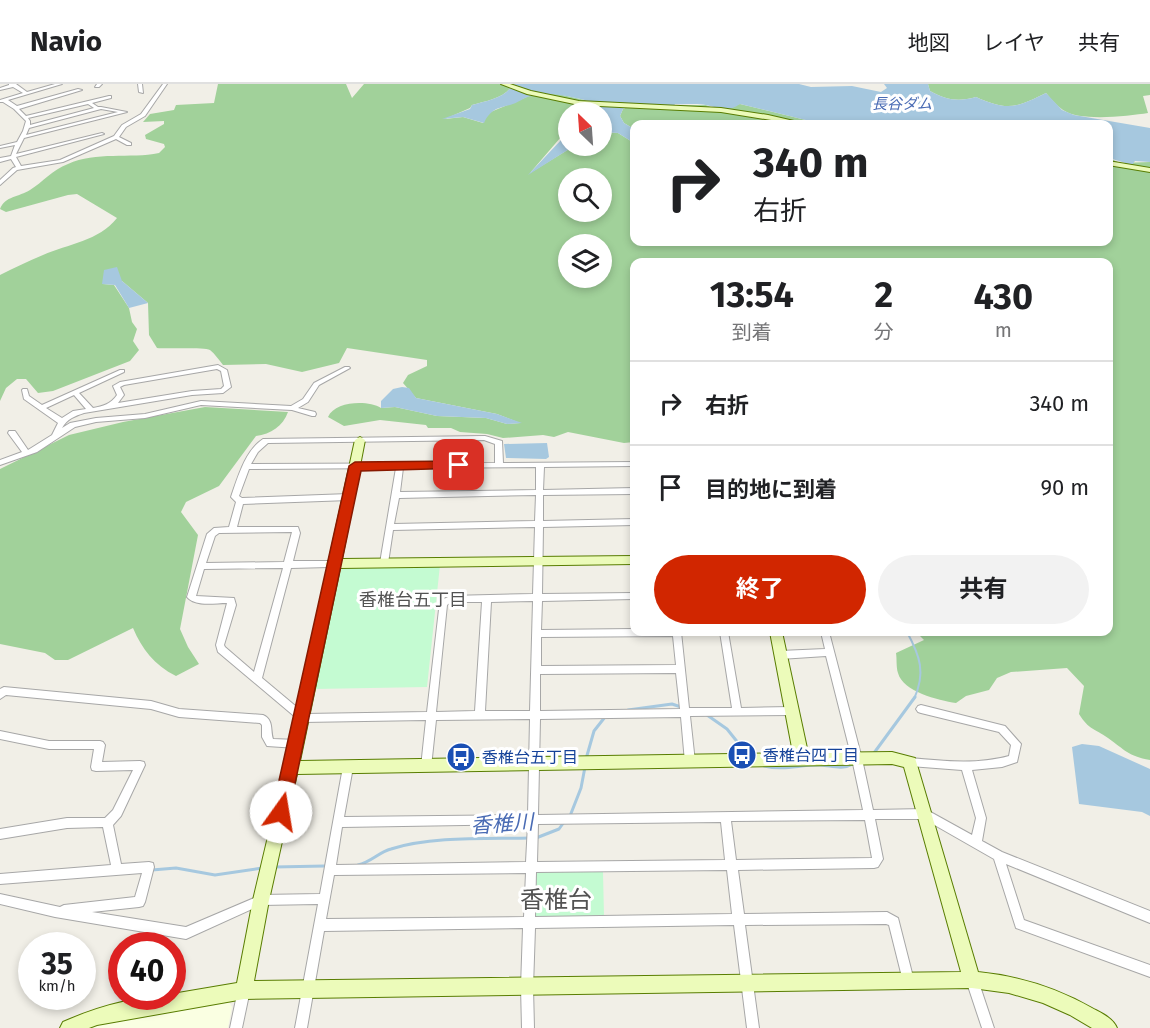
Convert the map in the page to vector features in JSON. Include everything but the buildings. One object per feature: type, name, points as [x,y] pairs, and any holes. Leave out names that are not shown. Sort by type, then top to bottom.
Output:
[{"type":"street","points":[[2,100],[60,84]]},
{"type":"street","points":[[140,84],[141,92]]},
{"type":"street","points":[[0,183],[13,170],[61,161],[116,137],[124,126],[143,116],[165,84]]},
{"type":"street","points":[[504,84],[571,102],[634,108],[723,110],[781,120]]},
{"type":"street","points":[[0,89],[12,85],[26,93]]},
{"type":"street","points":[[16,108],[80,90]]},
{"type":"street","points":[[27,117],[109,97]]},
{"type":"street","points":[[2,100],[27,117],[28,127],[17,144],[13,157],[19,168]]},
{"type":"street","points":[[89,102],[97,109]]},
{"type":"street","points":[[23,137],[125,112],[97,109],[28,127]]},
{"type":"street","points":[[0,160],[61,148],[102,135]]},
{"type":"street","points":[[116,137],[129,144]]},
{"type":"street","points":[[0,147],[17,144]]},
{"type":"street","points":[[1113,164],[1150,170]]},
{"type":"street","points":[[56,435],[62,422],[75,414],[192,393],[223,391],[228,387],[225,370],[218,367],[156,373],[118,384],[116,388],[120,392],[120,398],[108,408]]},
{"type":"street","points":[[292,408],[306,400],[316,384],[347,368]]},
{"type":"street","points":[[42,407],[123,371]]},
{"type":"street","points":[[25,390],[26,397],[62,422]]},
{"type":"street","points":[[75,392],[91,410]]},
{"type":"street","points":[[1,462],[26,453],[74,425],[96,420],[145,416],[201,403],[292,408],[312,414]]},
{"type":"street","points":[[12,433],[26,453]]},
{"type":"street","points":[[349,497],[240,501],[235,497],[246,467],[260,444],[266,441],[485,438],[499,443],[499,464]]},
{"type":"street","points":[[236,1028],[261,900],[303,718],[360,440]]},
{"type":"street","points":[[528,1028],[527,987],[533,819],[540,464]]},
{"type":"street","points":[[246,467],[630,464]]},
{"type":"street","points":[[384,563],[400,466]]},
{"type":"street","points":[[396,495],[630,491]]},
{"type":"street","points":[[232,530],[240,501]]},
{"type":"street","points":[[390,527],[630,522]]},
{"type":"street","points":[[257,679],[296,533],[295,529],[217,530],[211,534],[191,597],[196,600],[231,600],[232,605],[220,645],[221,649],[303,718],[791,711]]},
{"type":"street","points":[[200,566],[630,560]]},
{"type":"street","points":[[426,767],[443,603],[450,599],[630,596]]},
{"type":"street","points":[[480,715],[487,598]]},
{"type":"street","points":[[537,634],[630,633]]},
{"type":"street","points":[[677,636],[690,762]]},
{"type":"street","points":[[725,636],[737,711]]},
{"type":"street","points":[[777,636],[801,760]]},
{"type":"street","points":[[329,870],[874,863],[878,859],[869,813],[826,636]]},
{"type":"street","points":[[780,655],[829,652]]},
{"type":"street","points":[[536,670],[681,669]]},
{"type":"street","points":[[0,695],[4,691],[151,705],[179,713],[257,718],[263,719],[267,724],[267,737],[270,743],[297,744]]},
{"type":"street","points":[[291,768],[533,766],[892,758],[910,762],[966,765],[1002,763],[1014,759],[1016,744],[1002,729],[921,709]]},
{"type":"street","points":[[0,735],[49,745],[100,745],[96,767],[140,765],[117,813],[107,823]]},
{"type":"street","points":[[910,762],[972,980],[988,1028]]},
{"type":"street","points":[[966,765],[981,818],[975,842]]},
{"type":"street","points":[[301,1028],[348,767]]},
{"type":"street","points":[[339,822],[925,814],[998,856],[1150,917]]},
{"type":"street","points":[[725,816],[753,1028]]},
{"type":"street","points":[[0,834],[66,823],[91,821],[107,823]]},
{"type":"street","points":[[107,823],[116,854],[117,869]]},
{"type":"street","points":[[998,856],[1020,924],[1150,971]]},
{"type":"street","points":[[0,879],[149,867],[139,902],[55,912]]},
{"type":"street","points":[[0,899],[55,912],[186,933],[261,900],[323,899]]},
{"type":"street","points":[[320,925],[887,918],[894,922],[908,982]]},
{"type":"street","points":[[69,1028],[96,1016],[244,990],[972,980],[1000,982],[1052,996],[1084,1011],[1108,1028]]},
{"type":"shaded area","points":[[228,1000],[232,1007],[228,1028],[88,1028],[104,1022],[172,1010],[186,1010],[186,1007]]},
{"type":"green space","points":[[218,84],[346,84],[352,98],[364,84],[513,84],[501,96],[472,105],[445,119],[463,117],[483,123],[488,113],[529,96],[558,94],[589,101],[558,102],[558,140],[530,173],[558,156],[612,156],[612,133],[618,133],[630,140],[630,246],[1113,246],[1113,160],[1120,163],[1150,162],[1150,760],[1127,752],[1086,723],[1079,714],[1084,686],[1067,668],[1011,672],[997,678],[989,690],[966,696],[956,703],[922,694],[901,680],[896,653],[924,640],[920,636],[1113,636],[1113,258],[630,258],[630,442],[568,432],[554,437],[543,435],[503,438],[460,432],[451,428],[428,428],[426,425],[380,420],[344,426],[328,417],[337,408],[360,403],[381,408],[395,407],[437,416],[486,418],[507,424],[520,423],[497,414],[416,398],[403,383],[408,375],[427,366],[427,360],[347,348],[339,363],[302,372],[266,364],[223,365],[210,350],[206,349],[157,348],[149,335],[148,303],[122,281],[103,284],[114,285],[129,308],[132,322],[137,329],[133,341],[139,350],[130,361],[53,391],[38,393],[26,379],[17,379],[6,388],[0,401],[0,275],[37,257],[92,237],[110,226],[117,218],[77,194],[6,212],[0,209],[2,205],[9,199],[30,190],[57,169],[79,160],[101,156],[159,153],[165,147],[164,144],[146,139],[145,135],[164,124],[164,121],[143,122],[150,114],[174,110],[176,105],[214,103]]},
{"type":"green space","points":[[928,84],[1150,84],[1150,95],[1143,96],[1148,113],[1092,117],[1071,114],[1063,110],[1046,93],[1019,105],[1004,106],[976,97],[958,100],[947,98],[930,91]]},
{"type":"green space","points":[[740,104],[806,120],[630,120],[630,127],[624,123],[620,116],[623,109],[632,105],[706,105],[715,109]]},
{"type":"green space","points":[[205,407],[288,412],[276,428],[256,436],[219,486],[186,502],[181,512],[198,535],[180,629],[199,664],[176,676],[161,667],[150,656],[140,643],[133,628],[68,660],[55,660],[45,653],[0,644],[0,469],[69,435],[123,422]]},
{"type":"green space","points":[[440,565],[427,687],[314,689],[337,566]]},
{"type":"green space","points":[[535,872],[603,872],[604,916],[534,916]]},
{"type":"water","name":"長谷ダム","points":[[513,84],[799,84],[811,87],[852,86],[881,92],[887,88],[884,84],[928,84],[930,91],[947,98],[958,100],[976,97],[1004,106],[1019,105],[1046,93],[1062,110],[1074,115],[1103,120],[806,120],[740,104],[727,109],[698,104],[675,104],[673,108],[632,105],[623,109],[620,116],[624,123],[630,127],[630,140],[618,133],[612,133],[612,102],[589,102],[546,94],[529,97],[491,112],[484,123],[463,117],[442,119],[506,93]]},
{"type":"water","name":"長谷ダム","points":[[1113,122],[1150,128],[1150,162],[1135,161],[1132,165],[1113,159]]},
{"type":"water","points":[[558,143],[558,156],[528,175]]},
{"type":"water","points":[[117,267],[122,281],[148,303],[129,308],[115,285],[102,284],[104,270]]},
{"type":"water","points":[[409,388],[416,398],[497,414],[522,423],[507,424],[486,418],[437,416],[395,407],[381,408],[381,401],[393,389]]},
{"type":"water","points":[[547,443],[549,457],[546,459],[506,458],[504,444]]},
{"type":"water","points":[[1082,744],[1099,746],[1150,769],[1150,816],[1142,812],[1079,804],[1072,747]]},
{"type":"waterway","name":"香椎川","points":[[909,636],[920,665],[920,681],[915,697]]},
{"type":"waterway","name":"香椎川","points":[[874,753],[915,697]]},
{"type":"waterway","name":"香椎川","points":[[628,710],[672,704],[681,707]]},
{"type":"waterway","name":"香椎川","points":[[707,715],[727,729],[747,754]]},
{"type":"waterway","name":"香椎川","points":[[586,759],[594,731],[605,717]]},
{"type":"waterway","name":"香椎川","points":[[764,766],[779,768],[806,765],[841,767],[853,764]]},
{"type":"waterway","name":"香椎川","points":[[570,816],[581,788],[585,767]]},
{"type":"waterway","name":"香椎川","points":[[536,838],[559,829],[564,822]]},
{"type":"waterway","name":"香椎川","points":[[358,865],[387,850],[424,842],[530,838]]},
{"type":"waterway","name":"香椎川","points":[[274,867],[325,866]]},
{"type":"waterway","name":"香椎川","points":[[152,870],[176,868],[215,875],[262,868]]},
{"type":"place","name":"香椎台四丁目","points":[[742,755]]},
{"type":"place","name":"香椎台五丁目","points":[[461,757]]},
{"type":"district","name":"香椎台五丁目","points":[[413,600]]},
{"type":"district","name":"香椎台","points":[[556,900]]},
{"type":"route","points":[[281,812],[327,608],[355,466],[459,465]]}]
